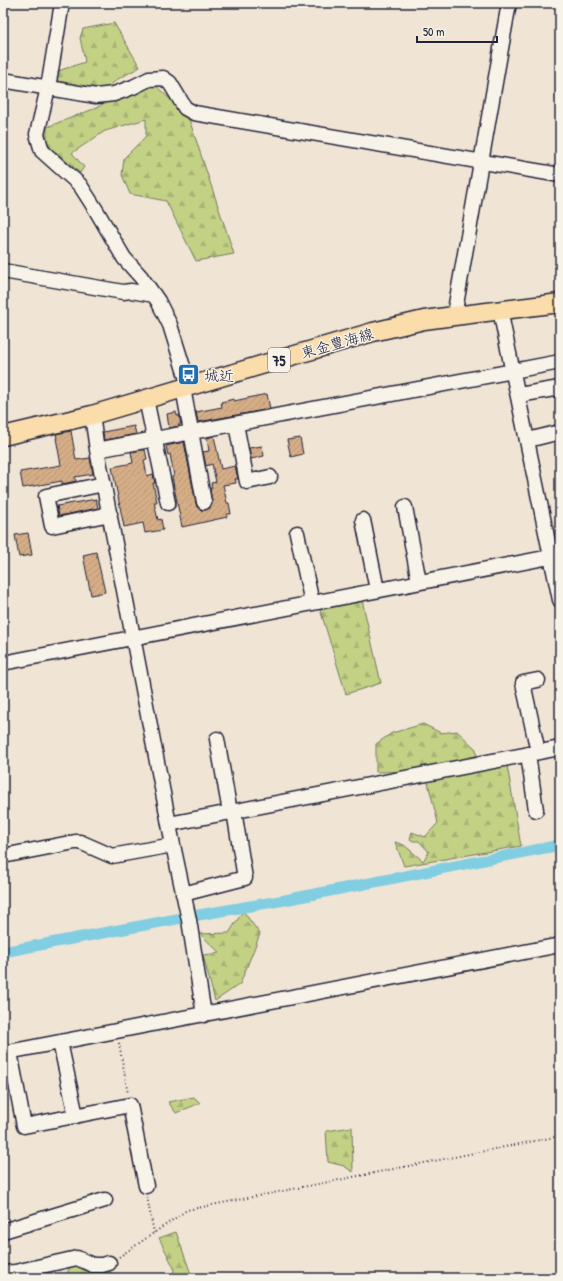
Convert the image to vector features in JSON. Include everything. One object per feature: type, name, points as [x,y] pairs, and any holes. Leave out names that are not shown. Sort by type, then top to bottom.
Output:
[{"type":"main road","name":"東金豊海線","points":[[3,436],[92,415],[373,332],[424,320],[560,303]]},
{"type":"street","points":[[62,3],[48,88],[38,134],[42,151],[80,185],[124,258],[141,277],[154,295],[170,325],[186,387],[191,433],[204,502]]},
{"type":"street","points":[[454,316],[509,3]]},
{"type":"street","points":[[3,80],[96,96],[114,94],[149,79],[163,78],[170,83],[185,108],[194,113],[560,175]]},
{"type":"street","points":[[3,272],[123,292],[131,291],[154,295]]},
{"type":"street","points":[[500,310],[528,440],[556,555],[560,600]]},
{"type":"street","points":[[97,450],[560,362]]},
{"type":"street","points":[[519,395],[560,388]]},
{"type":"street","points":[[146,399],[168,504]]},
{"type":"street","points":[[92,415],[97,450],[183,894],[204,1014]]},
{"type":"street","points":[[236,424],[247,482],[270,477]]},
{"type":"street","points":[[528,440],[560,432]]},
{"type":"street","points":[[104,484],[46,496],[52,526],[110,514]]},
{"type":"street","points":[[405,507],[419,582]]},
{"type":"street","points":[[363,520],[377,590]]},
{"type":"street","points":[[297,533],[312,603]]},
{"type":"street","points":[[3,663],[556,555]]},
{"type":"street","points":[[536,810],[533,753],[523,683],[538,680]]},
{"type":"street","points":[[183,894],[245,878],[217,739]]},
{"type":"street","points":[[169,824],[560,748]]},
{"type":"street","points":[[3,856],[75,842],[80,842],[112,856],[173,845]]},
{"type":"street","points":[[146,1186],[130,1105],[24,1126],[6,1052],[560,945]]},
{"type":"street","points":[[60,1042],[76,1116]]},
{"type":"street","points":[[3,1231],[105,1200]]},
{"type":"street","points":[[3,1273],[15,1272],[77,1258],[94,1265],[109,1263]]},
{"type":"path","points":[[117,1031],[130,1105]]},
{"type":"path","points":[[109,1263],[187,1210],[560,1136]]},
{"type":"path","points":[[146,1186],[154,1233]]},
{"type":"green space","points":[[114,23],[140,67],[118,79],[103,91],[56,83],[58,71],[85,62],[80,38],[83,29]]},
{"type":"green space","points":[[154,84],[188,116],[234,254],[196,261],[166,201],[130,194],[122,175],[124,158],[146,136],[146,119],[105,131],[72,153],[84,167],[80,173],[47,145],[47,127],[96,108],[116,96]]},
{"type":"green space","points":[[362,600],[381,683],[346,694],[319,606]]},
{"type":"green space","points":[[423,724],[441,733],[457,731],[476,749],[477,759],[507,765],[521,846],[404,866],[395,842],[404,845],[423,861],[429,852],[419,841],[413,841],[410,839],[412,832],[425,837],[438,823],[425,771],[376,772],[376,744],[392,733]]},
{"type":"green space","points":[[243,911],[260,934],[240,984],[215,1001],[203,955],[220,953],[200,934],[229,933]]},
{"type":"green space","points":[[194,1097],[200,1103],[176,1113],[168,1102]]},
{"type":"green space","points":[[352,1127],[353,1172],[344,1166],[328,1162],[326,1131]]},
{"type":"green space","points":[[176,1232],[191,1274],[195,1278],[187,1278],[187,1276],[173,1278],[174,1268],[159,1238]]},
{"type":"green space","points":[[73,1261],[104,1269],[115,1275],[116,1278],[68,1278],[68,1271]]},
{"type":"building","points":[[267,394],[270,409],[198,422],[196,412],[222,407],[221,402],[234,399],[234,401]]},
{"type":"building","points":[[176,412],[177,416],[179,415],[181,424],[179,424],[179,426],[169,428],[167,414]]},
{"type":"building","points":[[134,426],[136,434],[104,440],[103,432]]},
{"type":"building","points":[[71,431],[76,460],[90,458],[93,474],[75,477],[76,481],[62,484],[62,481],[23,488],[20,472],[61,465],[56,434]]},
{"type":"building","points":[[214,436],[221,469],[235,466],[238,479],[235,479],[236,483],[223,485],[231,514],[227,514],[227,517],[182,527],[172,477],[174,476],[170,454],[168,455],[166,446],[184,442],[196,504],[201,510],[206,510],[210,508],[212,504],[210,488],[212,488],[211,483],[216,482],[212,464],[206,466],[203,452],[209,451],[207,438]]},
{"type":"building","points":[[300,438],[303,454],[291,457],[287,440]]},
{"type":"building","points":[[262,446],[264,456],[251,459],[249,448]]},
{"type":"building","points":[[145,450],[147,459],[144,460],[147,476],[153,474],[155,483],[153,483],[157,502],[154,502],[158,520],[161,519],[163,530],[145,533],[143,523],[124,527],[112,467],[133,463],[131,452]]},
{"type":"building","points":[[96,499],[98,508],[59,516],[57,506]]},
{"type":"building","points":[[28,533],[32,555],[19,557],[15,535]]},
{"type":"building","points":[[96,552],[105,592],[91,595],[83,555]]},
{"type":"waterway","points":[[193,916],[285,900],[560,845]]},
{"type":"waterway","points":[[3,952],[182,918]]},
{"type":"place","name":"城近","points":[[189,375]]}]
